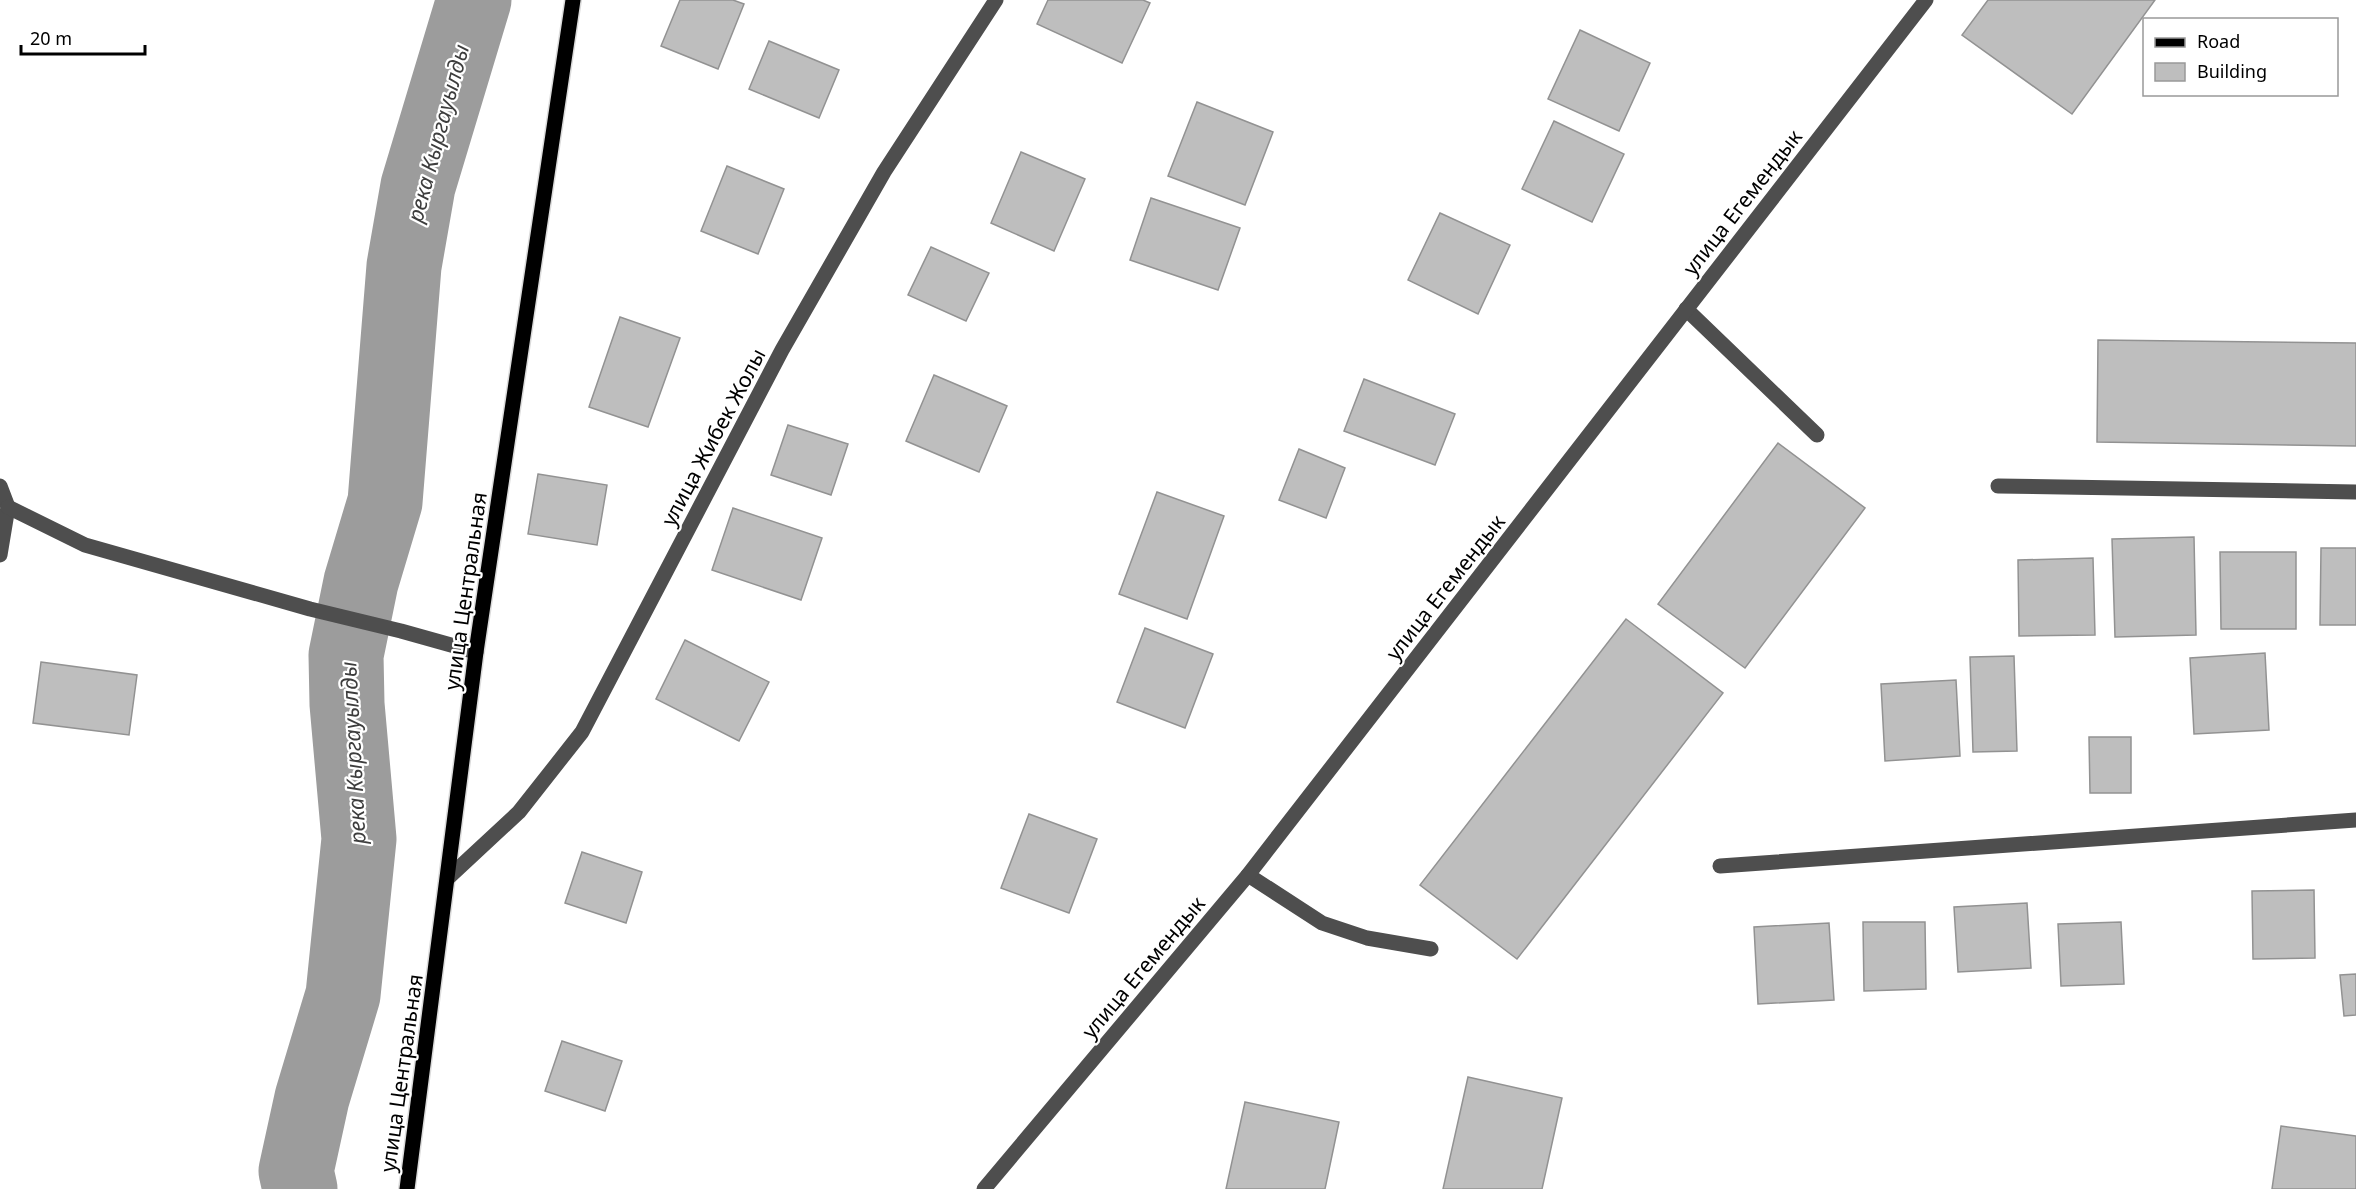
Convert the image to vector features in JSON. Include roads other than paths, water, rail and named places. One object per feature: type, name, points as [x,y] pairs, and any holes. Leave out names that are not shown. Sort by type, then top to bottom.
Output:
[{"type":"main road","name":"улица Центральная","points":[[407,1189],[476,652],[573,0]]},
{"type":"street","name":"улица Жибек Жолы","points":[[448,878],[519,812],[582,732],[782,350],[884,172],[996,0]]},
{"type":"street","name":"улица Егемендык","points":[[984,1189],[1248,875],[1926,0]]},
{"type":"street","points":[[1686,309],[1817,435]]},
{"type":"street","points":[[0,486],[8,507],[0,555]]},
{"type":"street","points":[[1998,486],[2356,492]]},
{"type":"street","points":[[8,507],[85,545],[310,609],[476,652]]},
{"type":"street","points":[[1720,866],[2356,820]]},
{"type":"street","points":[[1248,875],[1322,923],[1367,938],[1431,949]]},
{"type":"waterway","name":"река Кыргауылды","points":[[300,1189],[296,1171],[312,1098],[343,995],[359,839],[347,704],[346,655],[361,582],[385,502],[404,266],[418,186],[474,0]]}]
